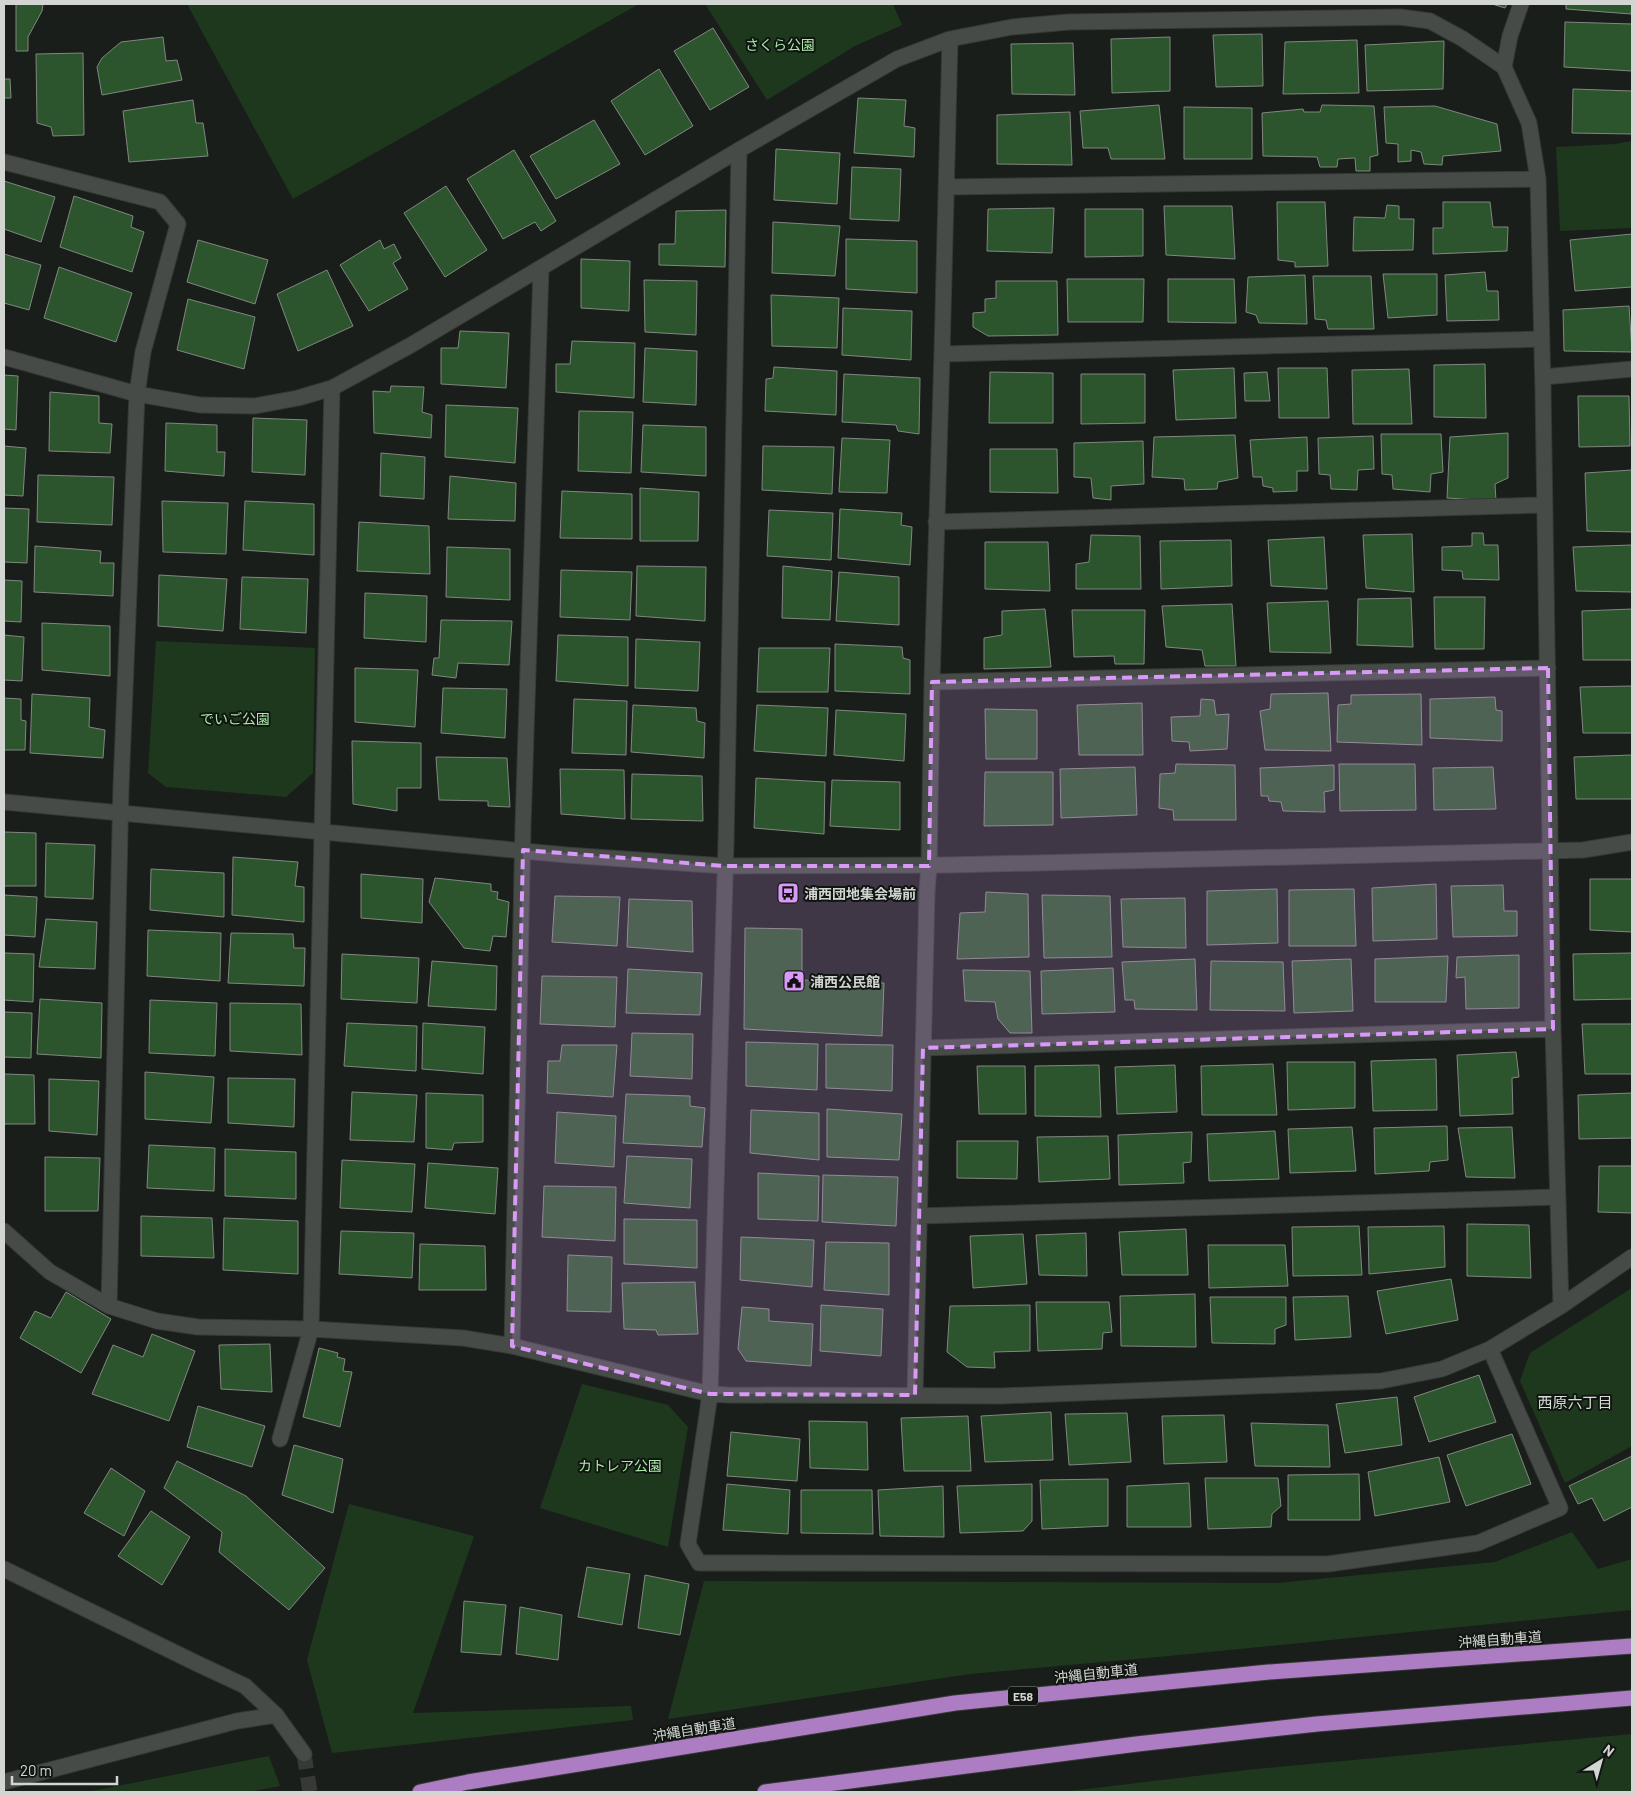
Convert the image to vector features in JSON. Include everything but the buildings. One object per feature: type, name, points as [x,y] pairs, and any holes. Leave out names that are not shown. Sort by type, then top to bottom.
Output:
[{"type":"highway","name":"沖縄自動車道","points":[[420,1792],[468,1782],[955,1703],[1270,1672],[1632,1646]]},
{"type":"highway","points":[[765,1792],[1137,1744],[1308,1725],[1632,1698]]},
{"type":"street","points":[[1504,67],[1510,36],[1521,4]]},
{"type":"street","points":[[4,357],[137,394],[200,405],[255,406],[298,398],[332,388],[411,345],[739,150],[897,59],[950,39],[1012,27],[1069,22],[1400,17],[1430,21],[1463,39],[1504,67],[1529,123],[1538,180],[1543,377],[1553,1029],[1561,1306]]},
{"type":"street","points":[[915,1395],[936,522],[950,39]]},
{"type":"street","points":[[739,150],[725,866],[710,1394],[688,1544],[699,1563],[1328,1564],[1478,1544],[1560,1508],[1490,1349]]},
{"type":"street","points":[[4,162],[160,202],[178,224],[143,352],[137,394],[120,812],[110,1306]]},
{"type":"street","points":[[946,187],[1538,180]]},
{"type":"street","points":[[512,1346],[522,850],[541,268]]},
{"type":"street","points":[[942,354],[1542,340]]},
{"type":"street","points":[[1543,377],[1632,369]]},
{"type":"street","points":[[280,1439],[311,1328],[332,388]]},
{"type":"street","points":[[936,522],[1545,505]]},
{"type":"street","points":[[932,682],[1548,668]]},
{"type":"street","points":[[4,802],[567,855],[725,866],[929,866],[1583,850],[1632,842]]},
{"type":"street","points":[[923,1048],[1553,1029]]},
{"type":"street","points":[[919,1216],[1557,1197]]},
{"type":"street","points":[[4,1231],[50,1272],[110,1306],[157,1321],[198,1327],[311,1328],[453,1337],[512,1346],[710,1394],[1001,1396],[1381,1381],[1442,1369],[1490,1349],[1561,1306],[1632,1257]]},
{"type":"street","points":[[4,1569],[196,1664],[245,1686],[276,1715],[304,1754]]},
{"type":"street","points":[[4,1782],[237,1721],[276,1715]]},
{"type":"highlighted area","points":[[1548,668],[1553,1029],[923,1048],[915,1395],[710,1394],[512,1346],[523,850],[725,866],[929,866],[932,682]]},
{"type":"green space","points":[[187,4],[639,4],[293,199]]},
{"type":"green space","name":"さくら公園","points":[[705,4],[893,4],[902,25],[855,46],[767,100]]},
{"type":"green space","points":[[1632,141],[1632,228],[1560,231],[1556,147],[1615,144]]},
{"type":"green space","name":"でいご公園","points":[[156,641],[315,648],[313,773],[286,797],[166,787],[148,773]]},
{"type":"green space","points":[[1632,1288],[1632,1446],[1565,1483],[1520,1381],[1530,1353]]},
{"type":"green space","name":"カトレア公園","points":[[582,1384],[668,1405],[688,1427],[668,1547],[540,1508]]},
{"type":"green space","points":[[349,1504],[474,1536],[413,1713],[631,1706],[633,1720],[332,1753],[307,1660]]},
{"type":"green space","points":[[1572,1532],[1598,1569],[1632,1559],[1632,1610],[970,1674],[668,1719],[704,1581],[1277,1583],[1495,1562]]},
{"type":"green space","points":[[1632,1734],[1632,1792],[1062,1792],[1246,1770]]},
{"type":"green space","points":[[269,1756],[280,1786],[249,1792],[87,1792]]},
{"type":"tunnel","points":[[304,1754],[310,1792]]},
{"type":"place","name":"浦西団地集会場前","points":[[788,893]]},
{"type":"place","name":"浦西公民館","points":[[794,981]]},
{"type":"district","name":"西原六丁目","points":[[1575,1402]]}]
